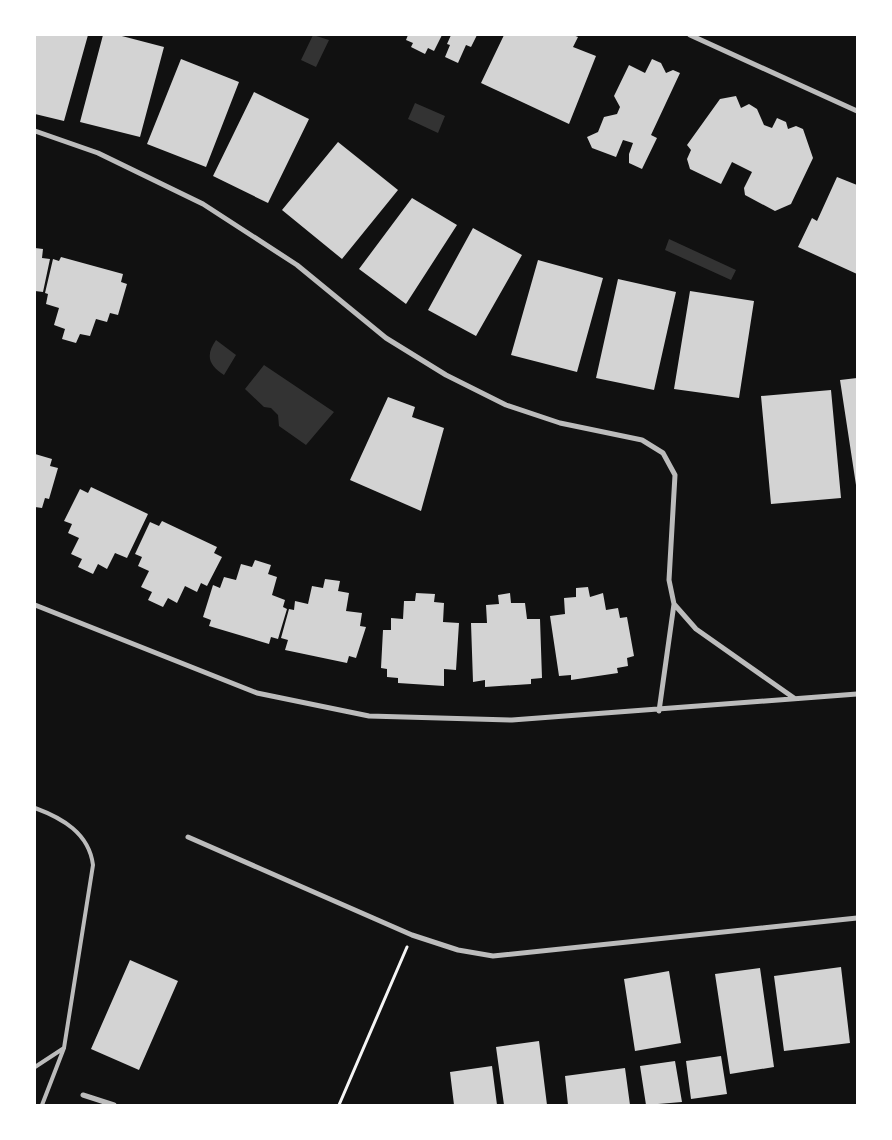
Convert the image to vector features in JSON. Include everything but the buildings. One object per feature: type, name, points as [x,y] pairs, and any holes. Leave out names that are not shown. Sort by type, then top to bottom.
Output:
[{"type":"street","points":[[690,35],[857,111]]},
{"type":"street","points":[[35,131],[98,153],[204,204],[297,266],[386,338],[446,375],[506,405],[560,422],[642,440],[663,453],[675,475],[669,580],[674,604],[659,711]]},
{"type":"street","points":[[674,604],[696,629],[794,698]]},
{"type":"street","points":[[35,605],[257,693],[369,716],[512,720],[612,711],[659,711],[857,694]]},
{"type":"street","points":[[188,837],[412,935],[458,950],[493,956],[857,918]]},
{"type":"street","points":[[83,1095],[114,1105]]},
{"type":"lane","points":[[35,808],[56,816],[80,834],[90,852],[93,865],[64,1048],[42,1105]]},
{"type":"lane","points":[[35,1067],[64,1048]]},
{"type":"path","points":[[339,1105],[412,935]]},
{"type":"shaded area","points":[[313,35],[329,40],[316,67],[301,60]]},
{"type":"shaded area","points":[[415,103],[445,116],[438,133],[408,119]]},
{"type":"shaded area","points":[[669,239],[736,270],[731,280],[665,250]]},
{"type":"shaded area","points":[[216,340],[236,355],[224,375],[215,368],[210,360],[210,351]]},
{"type":"shaded area","points":[[264,365],[334,412],[306,445],[279,426],[278,415],[271,408],[264,407],[245,389]]}]
